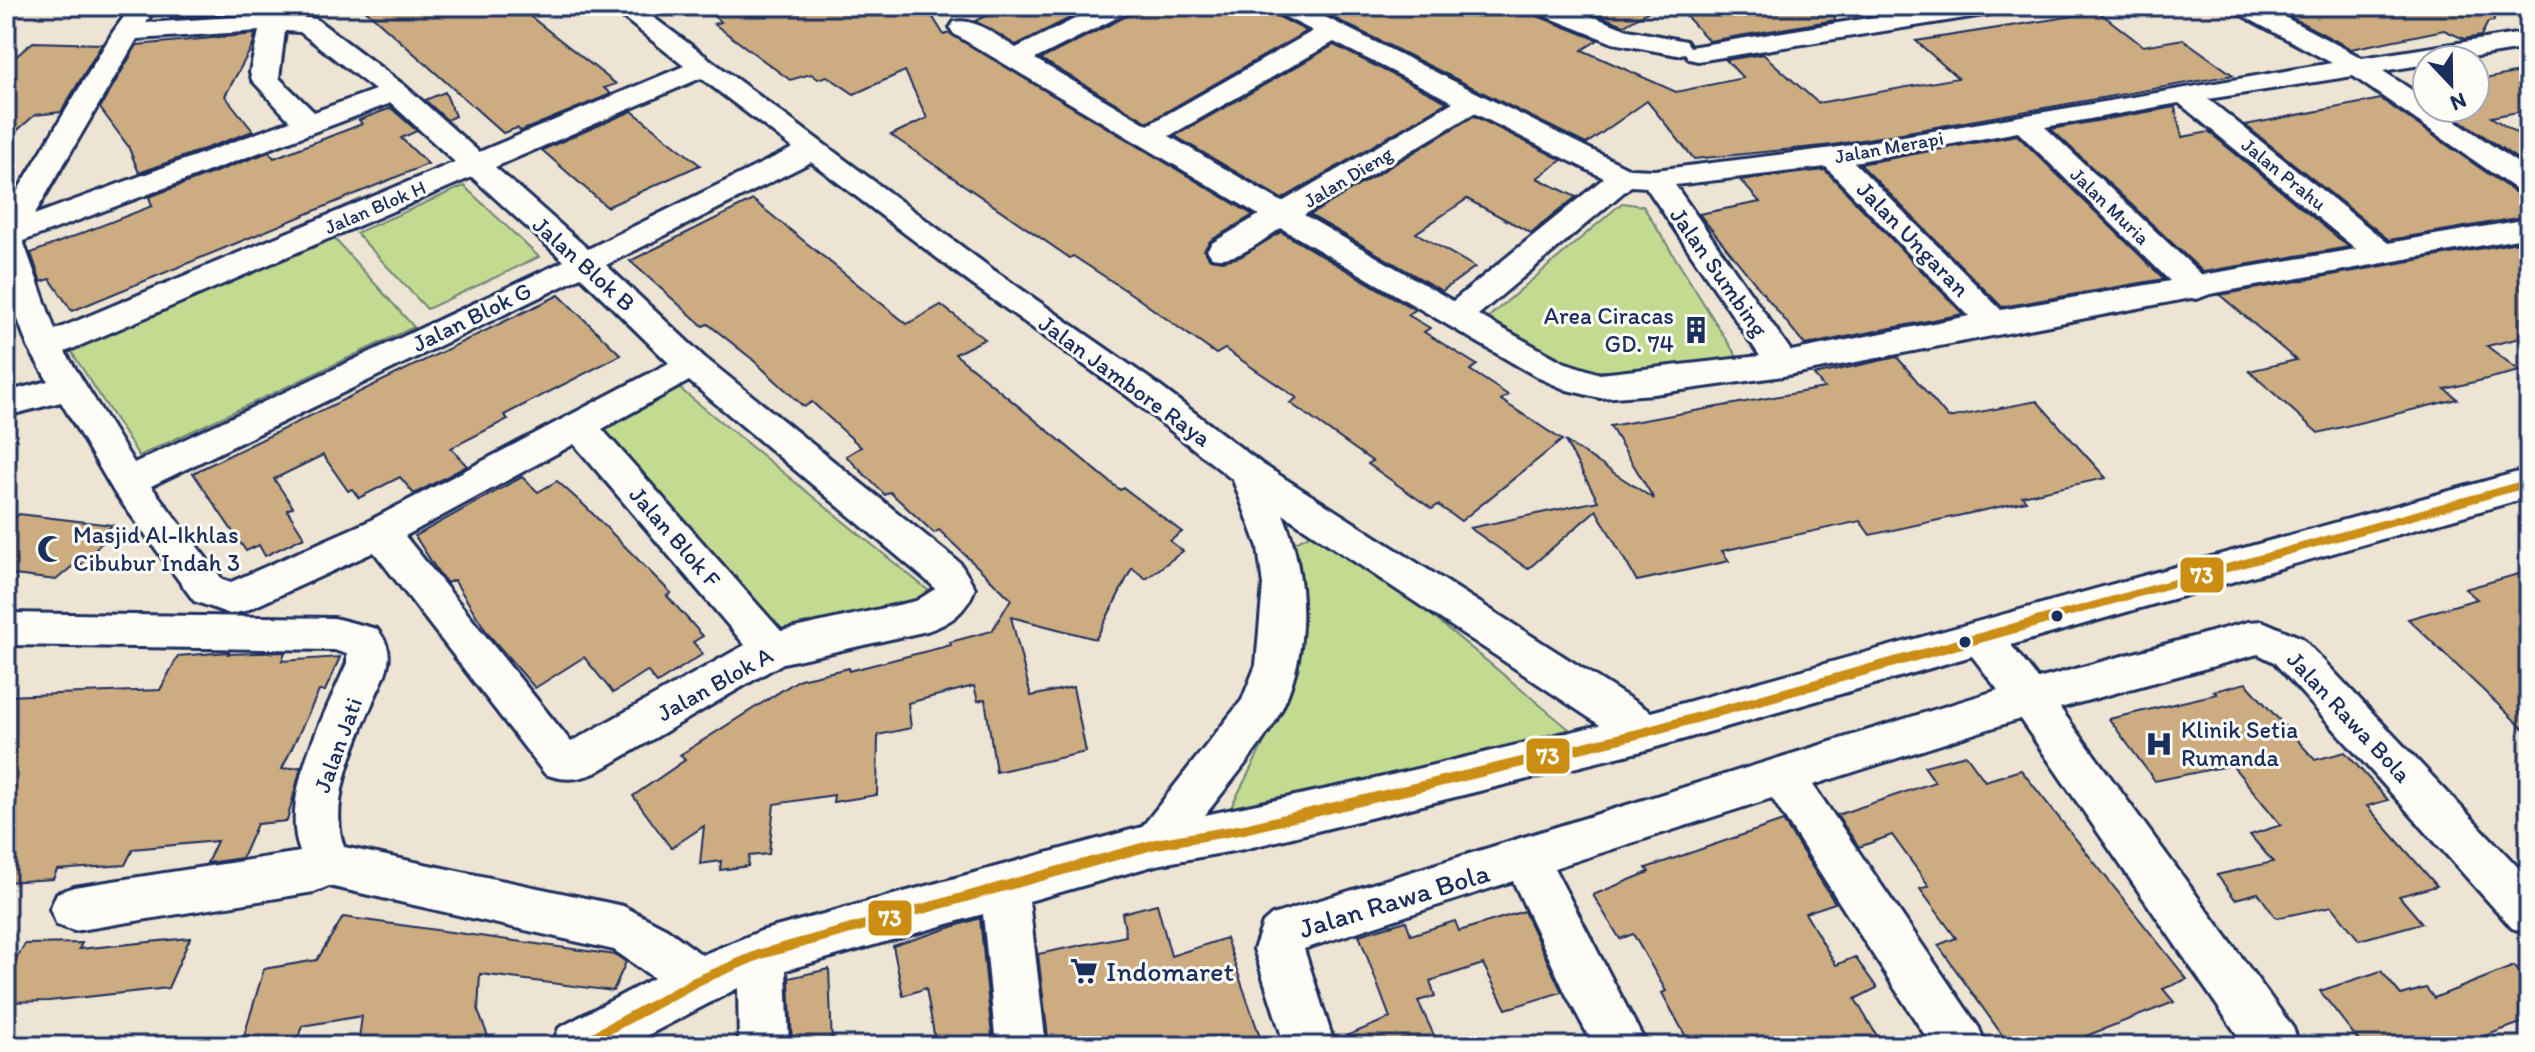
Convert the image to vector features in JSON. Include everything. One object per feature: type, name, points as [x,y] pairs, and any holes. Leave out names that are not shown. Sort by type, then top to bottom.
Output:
[{"type":"street","name":"Jalan Jambore Raya","points":[[622,6],[981,276],[1138,387],[1249,473],[1646,732]]},
{"type":"street","points":[[1014,59],[1121,6]]},
{"type":"street","points":[[1283,6],[1472,102],[1639,178],[1455,317]]},
{"type":"street","points":[[1542,6],[1622,37],[1687,50],[1990,6]]},
{"type":"street","points":[[2243,6],[2301,32],[2359,68],[2529,185]]},
{"type":"street","points":[[135,19],[21,185],[7,236],[9,251],[45,347],[127,482],[208,590],[230,598],[245,595],[380,532],[692,365]]},
{"type":"street","name":"Jalan Blok B","points":[[135,19],[307,25],[395,92],[585,263],[692,365]]},
{"type":"street","points":[[274,22],[264,72],[266,80],[310,125]]},
{"type":"street","points":[[963,28],[1455,317],[1551,370],[1579,382],[1600,386],[1654,382],[1783,364],[1994,322],[2197,289],[2529,228]]},
{"type":"street","points":[[1147,137],[1333,31]]},
{"type":"street","name":"Jalan Merapi","points":[[1639,178],[1833,157],[2185,94],[2529,40]]},
{"type":"street","name":"Jalan Blok H","points":[[45,347],[704,67]]},
{"type":"street","points":[[7,236],[395,92]]},
{"type":"street","name":"Jalan Prahu","points":[[2185,94],[2382,254]]},
{"type":"street","name":"Jalan Dieng","points":[[1223,250],[1472,102]]},
{"type":"street","name":"Jalan Muria","points":[[2024,123],[2197,289]]},
{"type":"street","name":"Jalan Blok G","points":[[127,482],[585,263],[814,149]]},
{"type":"street","name":"Jalan Ungaran","points":[[1833,157],[1994,322]]},
{"type":"street","name":"Jalan Sumbing","points":[[1639,178],[1783,364]]},
{"type":"street","name":"Jalan Blok A","points":[[380,532],[560,761],[565,763],[580,760],[773,649],[927,615],[951,599],[955,588],[946,574],[692,365]]},
{"type":"street","points":[[18,402],[69,388]]},
{"type":"street","name":"Jalan Blok F","points":[[577,424],[773,649]]},
{"type":"street","points":[[1156,844],[1259,710],[1277,665],[1283,585],[1277,547],[1249,473]]},
{"type":"street","points":[[577,1046],[697,981],[761,954],[1156,844],[1361,802],[1646,732],[2529,483]]},
{"type":"street","name":"Jalan Jati","points":[[6,629],[334,634],[363,641],[368,648],[368,663],[318,798],[323,856],[328,865]]},
{"type":"street","points":[[1980,636],[2029,698],[2275,1046]]},
{"type":"street","name":"Jalan Rawa Bola","points":[[1310,1046],[1278,949],[1280,939],[1289,931],[1526,859],[1781,774],[2029,698],[2248,638],[2262,637],[2288,650],[2529,912]]},
{"type":"street","points":[[1781,774],[1961,1046]]},
{"type":"street","points":[[1526,859],[1584,979],[1622,1046]]},
{"type":"street","points":[[74,909],[314,871],[328,865],[623,929],[650,945],[697,981]]},
{"type":"street","points":[[1004,884],[1021,1046]]},
{"type":"street","points":[[761,954],[764,1046]]},
{"type":"green space","points":[[464,186],[539,257],[427,309],[356,233]]},
{"type":"green space","points":[[1622,203],[1643,206],[1737,357],[1657,371],[1583,371],[1523,348],[1484,321]]},
{"type":"green space","points":[[332,236],[414,327],[139,456],[69,348]]},
{"type":"green space","points":[[673,383],[929,591],[905,620],[778,632],[600,427]]},
{"type":"green space","points":[[1325,527],[1569,729],[1220,829],[1299,668],[1291,544]]},
{"type":"building","points":[[274,6],[271,11],[170,18],[176,7]]},
{"type":"building","points":[[361,6],[517,6],[616,84],[604,88],[611,94],[521,131],[517,128],[503,133]]},
{"type":"building","points":[[700,6],[926,6],[944,35],[949,33],[1253,215],[1210,241],[1204,250],[1210,259],[1222,261],[1240,257],[1281,232],[1415,310],[1408,315],[1430,328],[1424,332],[1477,365],[1470,370],[1508,395],[1501,400],[1562,440],[1461,521],[1438,505],[1432,509],[1368,464],[1372,461],[1290,403],[1297,398],[1225,349],[1216,354],[1133,295],[1073,256],[1070,258],[891,135],[927,118],[905,71],[854,94],[827,76],[818,79],[811,74],[790,80],[714,24],[721,22]]},
{"type":"building","points":[[1006,6],[1094,6],[1016,45],[975,21]]},
{"type":"building","points":[[1137,6],[1267,6],[1273,14],[1307,31],[1148,122],[1041,59],[1131,14]]},
{"type":"building","points":[[1310,6],[1526,6],[1532,14],[1598,40],[1582,50],[1676,92],[1743,78],[1726,60],[1763,54],[1818,103],[1958,78],[1916,41],[2099,12],[2143,46],[2183,39],[2233,75],[1833,145],[1694,159],[1647,101],[1586,144]]},
{"type":"building","points":[[1573,6],[1658,6],[1624,25]]},
{"type":"building","points":[[1677,6],[1834,6],[1835,20],[1709,41]]},
{"type":"building","points":[[2270,6],[2493,6],[2494,21],[2488,22],[2481,36],[2464,39],[2444,30],[2351,49]]},
{"type":"building","points":[[255,34],[253,45],[225,96],[253,131],[139,173],[128,146],[100,108],[137,45]]},
{"type":"building","points":[[33,42],[102,44],[61,112],[35,115],[6,140],[6,65]]},
{"type":"building","points":[[1334,45],[1447,102],[1282,199],[1175,136]]},
{"type":"building","points":[[2529,70],[2529,110],[2491,117],[2491,78]]},
{"type":"building","points":[[445,92],[455,116],[447,120],[425,100]]},
{"type":"building","points":[[2381,99],[2411,120],[2411,124],[2417,124],[2516,193],[2529,197],[2529,216],[2389,240],[2245,125]]},
{"type":"building","points":[[2175,107],[2182,137],[2209,132],[2349,247],[2203,272],[2051,129]]},
{"type":"building","points":[[391,108],[417,131],[401,138],[428,164],[72,311],[50,279],[41,282],[31,253],[152,206],[149,197],[269,152],[274,158],[362,124],[359,120]]},
{"type":"building","points":[[632,111],[700,165],[607,207],[542,150]]},
{"type":"building","points":[[1474,116],[1562,160],[1537,178],[1576,197],[1531,233],[1467,199],[1416,233],[1475,267],[1442,291],[1310,215]]},
{"type":"building","points":[[2491,117],[2529,141],[2529,167],[2466,124],[2491,124]]},
{"type":"building","points":[[2017,135],[2164,279],[2002,307],[1860,164]]},
{"type":"building","points":[[1825,170],[1963,314],[1805,345],[1699,214],[1760,202],[1740,180]]},
{"type":"building","points":[[753,200],[907,324],[941,305],[985,339],[955,354],[1120,490],[1124,488],[1182,532],[1170,541],[1183,551],[1146,579],[1132,568],[1096,639],[1011,617],[1031,696],[1073,687],[1086,752],[996,772],[985,699],[978,701],[974,686],[908,703],[911,728],[878,735],[877,795],[833,802],[834,795],[774,804],[769,854],[749,856],[748,866],[720,870],[721,861],[700,864],[704,826],[671,848],[633,796],[685,760],[680,755],[800,679],[849,668],[849,671],[951,645],[950,642],[992,631],[1011,599],[939,530],[934,533],[890,492],[885,495],[846,456],[861,447],[812,402],[804,407],[752,359],[708,324],[703,326],[630,261]]},
{"type":"building","points":[[2529,240],[2529,336],[2487,346],[2520,371],[2445,389],[2457,399],[2318,433],[2249,371],[2296,360],[2220,295]]},
{"type":"building","points":[[559,295],[621,355],[504,415],[508,419],[451,448],[467,466],[414,494],[400,477],[359,498],[352,489],[348,491],[323,455],[274,479],[293,507],[287,510],[304,537],[265,556],[259,545],[246,551],[193,473]]},
{"type":"building","points":[[1897,357],[1948,418],[2037,401],[2106,478],[2022,496],[2026,501],[1870,535],[1860,521],[1722,551],[1729,561],[1637,581],[1596,510],[1528,569],[1470,528],[1598,501],[1565,441],[1654,499],[1610,426],[1824,388],[1814,375]]},
{"type":"building","points":[[522,477],[538,492],[557,481],[585,506],[671,593],[667,596],[703,636],[693,642],[703,654],[657,683],[647,671],[613,693],[584,657],[535,688],[488,634],[454,580],[447,583],[440,575],[415,536]]},
{"type":"building","name":"Masjid Al-Ikhlas Cibubur Indah 3","points":[[19,514],[112,525],[102,535],[108,536],[81,565],[75,564],[56,580],[6,574],[6,526]]},
{"type":"building","points":[[2529,571],[2529,734],[2408,619],[2477,599],[2465,589]]},
{"type":"building","points":[[285,652],[282,661],[340,657],[325,691],[319,691],[282,769],[301,767],[287,821],[257,824],[242,858],[207,863],[217,841],[133,849],[125,865],[57,870],[53,879],[6,882],[6,696],[160,690],[178,656]]},
{"type":"building","points":[[2246,683],[2315,760],[2345,752],[2388,800],[2367,806],[2437,886],[2399,896],[2422,923],[2359,940],[2332,906],[2276,918],[2258,893],[2235,899],[2217,875],[2273,862],[2250,835],[2281,825],[2232,765],[2155,781],[2109,719],[2217,694],[2214,691]]},
{"type":"building","points":[[1966,755],[1985,781],[2021,770],[2187,979],[2163,989],[2174,1002],[2060,1046],[2010,1046],[1938,945],[1956,938],[1920,889],[1929,886],[1892,835],[1859,847],[1837,815],[1935,782],[1924,766]]},
{"type":"building","points":[[1783,821],[1835,903],[1805,913],[1836,965],[1855,957],[1877,988],[1855,999],[1883,1046],[1691,1046],[1662,993],[1666,991],[1633,934],[1620,939],[1593,895],[1649,872],[1646,868]]},
{"type":"building","points":[[1157,904],[1171,956],[1226,938],[1263,1046],[1049,1046],[1038,954],[1126,936],[1122,913]]},
{"type":"building","points":[[1524,911],[1562,992],[1506,1009],[1483,964],[1430,981],[1435,996],[1418,1001],[1439,1046],[1338,1046],[1336,1040],[1390,1018],[1359,935],[1406,921],[1411,935],[1455,921],[1459,931]]},
{"type":"building","points":[[343,917],[616,955],[626,962],[613,991],[480,974],[478,1011],[492,1046],[358,1046],[362,1016],[302,1026],[296,1046],[246,1046],[250,1035],[244,1036],[264,969],[317,960]]},
{"type":"building","points":[[980,918],[993,1046],[936,1046],[926,988],[903,996],[893,946]]},
{"type":"building","points":[[190,938],[168,988],[49,1001],[6,1002],[6,976],[25,944],[82,943],[79,949]]},
{"type":"building","points":[[2514,966],[2529,982],[2529,1020],[2457,1046],[2363,1046],[2320,991],[2381,971],[2401,995],[2426,988],[2434,998]]},
{"type":"building","points":[[829,969],[832,1046],[792,1046],[789,978]]},
{"type":"transit line","name":"73","points":[[577,1046],[697,981],[761,954],[1156,844],[1244,829],[1646,732],[2529,483]]},
{"type":"place","name":"Area Ciracas GD. 74","points":[[1696,330]]},
{"type":"place","name":"Masjid Al-Ikhlas Cibubur Indah 3","points":[[51,549]]},
{"type":"place","name":"Klinik Setia Rumanda","points":[[2159,744]]},
{"type":"place","name":"Indomaret","points":[[1084,971]]}]
